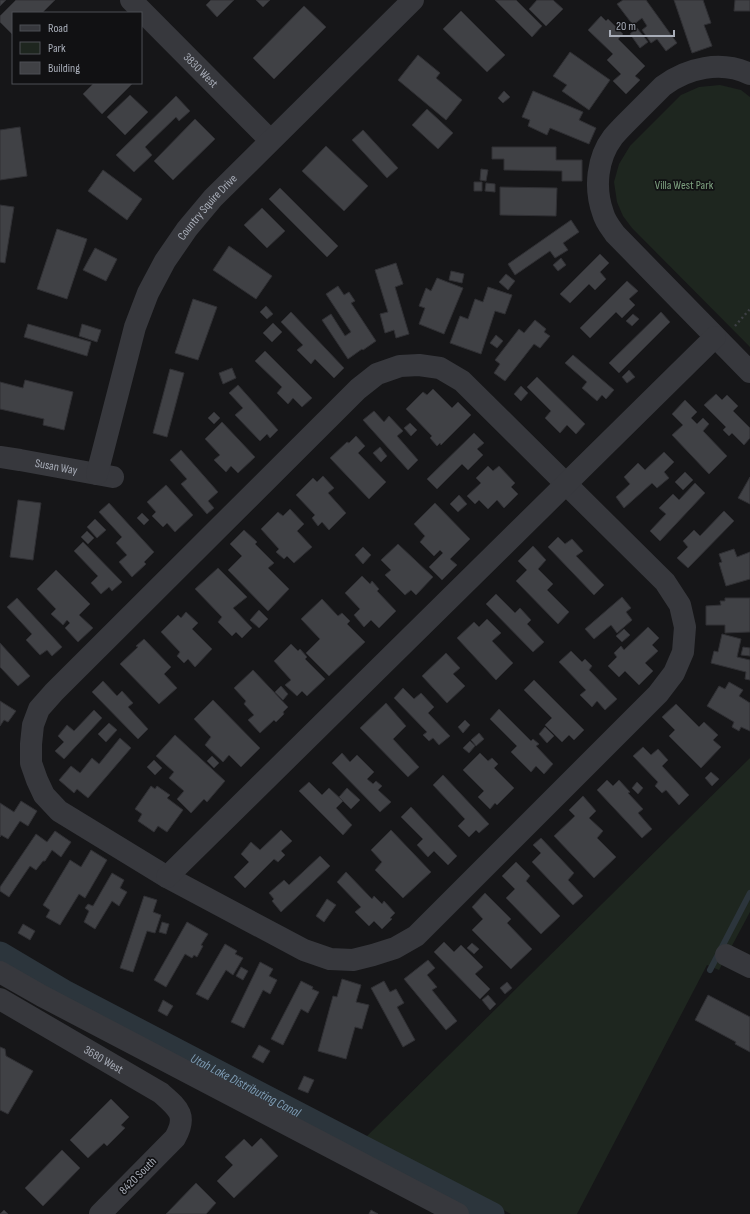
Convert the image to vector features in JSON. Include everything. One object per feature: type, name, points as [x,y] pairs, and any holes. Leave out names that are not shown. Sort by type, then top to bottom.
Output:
[{"type":"street","name":"3830 West","points":[[130,0],[270,140]]},
{"type":"street","name":"Country Squire Drive","points":[[105,476],[135,328],[148,293],[165,261],[187,229],[213,198],[413,0]]},
{"type":"street","points":[[750,74],[726,67],[706,68],[686,72],[672,80],[658,91],[614,136],[606,148],[598,175],[598,196],[602,213],[615,234],[750,372]]},
{"type":"street","points":[[167,877],[715,337]]},
{"type":"street","points":[[419,365],[440,368],[462,381],[566,484],[665,582],[680,606],[685,627],[683,652],[674,673],[658,694],[416,936],[395,948],[374,955],[353,960],[330,960],[304,950],[167,877],[59,811],[44,795],[31,762],[33,725],[39,709],[54,692],[358,389],[377,374],[400,366],[419,365]]},
{"type":"street","name":"Susan Way","points":[[0,457],[105,476]]},
{"type":"street","points":[[726,955],[750,967]]},
{"type":"street","points":[[0,972],[42,996],[458,1214]]},
{"type":"street","name":"3680 West","points":[[0,999],[161,1093],[174,1104],[181,1116],[181,1127],[175,1138]]},
{"type":"street","name":"8420 South","points":[[100,1214],[175,1138]]},
{"type":"green space","name":"Villa West Park","points":[[720,85],[741,90],[750,97],[750,347],[632,228],[623,216],[617,202],[614,182],[619,164],[630,146],[681,95],[699,87]]},
{"type":"green space","points":[[750,758],[750,912],[719,970],[707,965],[577,1214],[511,1214],[365,1138]]},
{"type":"building","points":[[0,0],[6,0],[0,6]]},
{"type":"building","points":[[16,0],[55,0],[43,12],[12,12],[12,34],[0,22],[0,16]]},
{"type":"building","points":[[211,0],[234,0],[217,17],[206,5]]},
{"type":"building","points":[[256,0],[270,0],[263,7]]},
{"type":"building","points":[[495,0],[516,0],[542,26],[532,37]]},
{"type":"building","points":[[537,0],[553,0],[563,9],[546,26],[529,9]]},
{"type":"building","points":[[623,0],[646,0],[677,43],[666,51],[657,39],[651,43],[642,30],[647,26],[642,18],[633,25],[617,4]]},
{"type":"building","points":[[674,0],[703,0],[711,23],[704,25],[712,46],[692,53]]},
{"type":"building","points":[[735,0],[750,0],[750,11],[734,11]]},
{"type":"building","points":[[304,6],[326,27],[274,79],[253,58]]},
{"type":"building","points":[[461,11],[505,55],[487,72],[443,29]]},
{"type":"building","points":[[601,16],[606,21],[608,19],[623,34],[618,39],[645,66],[635,76],[640,80],[626,94],[613,81],[621,74],[607,60],[613,54],[588,30]]},
{"type":"building","points":[[637,28],[648,42],[640,48],[630,34]]},
{"type":"building","points":[[570,52],[610,80],[589,110],[562,91],[567,85],[553,76]]},
{"type":"building","points":[[418,55],[440,73],[436,78],[462,100],[446,120],[398,80]]},
{"type":"building","points":[[93,84],[132,84],[102,114],[83,94]]},
{"type":"building","points":[[504,91],[510,97],[503,103],[498,98]]},
{"type":"building","points":[[533,91],[583,112],[579,120],[596,128],[589,144],[550,128],[547,135],[528,126],[530,120],[522,117]]},
{"type":"building","points":[[130,95],[148,112],[125,135],[107,117]]},
{"type":"building","points":[[176,96],[190,111],[179,121],[176,117],[145,147],[152,155],[134,172],[116,155]]},
{"type":"building","points":[[427,109],[453,133],[438,149],[412,125]]},
{"type":"building","points":[[195,119],[215,139],[173,180],[154,161]]},
{"type":"building","points":[[20,127],[27,176],[0,180],[0,130]]},
{"type":"building","points":[[363,130],[398,168],[387,178],[352,140]]},
{"type":"building","points":[[326,146],[368,186],[344,211],[302,171]]},
{"type":"building","points":[[492,147],[556,147],[556,160],[582,160],[582,181],[562,181],[562,171],[504,170],[504,159],[492,159]]},
{"type":"building","points":[[481,169],[488,170],[486,181],[480,180]]},
{"type":"building","points":[[103,170],[142,199],[127,220],[88,191]]},
{"type":"building","points":[[474,182],[482,182],[482,191],[474,191]]},
{"type":"building","points":[[486,183],[495,184],[495,192],[485,191]]},
{"type":"building","points":[[500,187],[557,188],[556,216],[500,215]]},
{"type":"building","points":[[280,188],[338,246],[327,257],[269,199]]},
{"type":"building","points":[[0,205],[14,207],[5,263],[0,262]]},
{"type":"building","points":[[262,208],[285,231],[267,248],[244,225]]},
{"type":"building","points":[[571,220],[579,232],[563,243],[568,250],[555,258],[550,251],[515,275],[508,264]]},
{"type":"building","points":[[57,229],[87,239],[67,299],[37,289]]},
{"type":"building","points":[[229,246],[272,276],[256,299],[213,270]]},
{"type":"building","points":[[95,248],[117,259],[106,281],[83,270]]},
{"type":"building","points":[[600,254],[609,263],[600,272],[606,279],[595,290],[589,284],[570,303],[560,294]]},
{"type":"building","points":[[561,258],[566,265],[558,271],[553,265]]},
{"type":"building","points":[[396,263],[403,284],[395,287],[409,334],[396,338],[394,330],[385,333],[380,314],[388,312],[375,270]]},
{"type":"building","points":[[451,271],[464,274],[462,283],[449,280]]},
{"type":"building","points":[[506,274],[515,281],[508,290],[499,282]]},
{"type":"building","points":[[437,278],[463,288],[444,334],[419,324],[425,308],[419,306],[426,288],[431,291]]},
{"type":"building","points":[[627,281],[638,291],[629,299],[635,305],[622,318],[616,312],[590,338],[580,328]]},
{"type":"building","points":[[338,286],[344,295],[349,292],[355,301],[351,303],[376,341],[348,359],[322,320],[331,314],[345,336],[351,332],[326,294]]},
{"type":"building","points":[[488,287],[512,295],[505,314],[495,311],[481,354],[450,343],[460,316],[468,319],[475,299],[483,302]]},
{"type":"building","points":[[193,299],[217,307],[198,360],[175,353]]},
{"type":"building","points":[[266,306],[273,314],[267,319],[260,312]]},
{"type":"building","points":[[291,312],[344,368],[334,378],[315,359],[311,364],[297,350],[303,345],[281,322]]},
{"type":"building","points":[[661,312],[670,322],[619,373],[609,363]]},
{"type":"building","points":[[633,314],[639,319],[632,326],[626,321]]},
{"type":"building","points":[[535,320],[546,329],[544,332],[550,336],[540,348],[534,344],[505,381],[494,373],[500,364],[495,360],[519,329],[524,333]]},
{"type":"building","points":[[273,323],[282,332],[272,342],[263,333]]},
{"type":"building","points":[[28,324],[91,342],[87,356],[24,337]]},
{"type":"building","points":[[82,324],[101,330],[97,342],[79,336]]},
{"type":"building","points":[[496,335],[503,341],[497,348],[490,343]]},
{"type":"building","points":[[265,351],[312,398],[302,407],[293,398],[288,404],[277,393],[282,387],[255,361]]},
{"type":"building","points":[[573,355],[614,390],[606,399],[602,395],[597,401],[582,388],[587,382],[565,363]]},
{"type":"building","points":[[232,368],[236,378],[223,384],[219,373]]},
{"type":"building","points":[[170,369],[184,373],[167,437],[153,433]]},
{"type":"building","points":[[629,370],[635,377],[627,383],[622,377]]},
{"type":"building","points":[[537,377],[585,424],[576,434],[567,425],[560,433],[545,418],[551,411],[527,387]]},
{"type":"building","points":[[25,380],[73,392],[64,430],[43,425],[44,419],[0,409],[0,382],[23,388]]},
{"type":"building","points":[[238,385],[278,430],[270,438],[267,434],[260,441],[235,415],[243,408],[229,393]]},
{"type":"building","points":[[521,386],[528,393],[521,401],[514,394]]},
{"type":"building","points":[[433,389],[452,408],[458,402],[471,415],[441,445],[440,443],[437,446],[430,438],[432,436],[406,409],[423,392],[427,395]]},
{"type":"building","points":[[716,394],[722,400],[727,395],[738,406],[733,411],[750,428],[750,438],[744,445],[732,433],[729,436],[723,430],[726,427],[704,405]]},
{"type":"building","points":[[685,400],[697,412],[691,418],[697,424],[703,418],[709,424],[703,431],[727,456],[709,474],[672,435],[683,425],[672,414]]},
{"type":"building","points":[[374,411],[384,422],[389,416],[403,431],[397,436],[418,460],[408,470],[363,420]]},
{"type":"building","points":[[214,412],[220,418],[214,424],[208,418]]},
{"type":"building","points":[[222,422],[255,457],[238,473],[231,466],[226,472],[214,460],[220,455],[205,439]]},
{"type":"building","points":[[410,423],[417,430],[411,436],[404,428]]},
{"type":"building","points":[[474,433],[484,443],[477,449],[483,455],[468,470],[462,464],[437,489],[427,479]]},
{"type":"building","points":[[356,436],[365,446],[358,453],[386,482],[369,499],[330,458],[347,442],[349,443]]},
{"type":"building","points":[[380,447],[387,456],[381,462],[373,453]]},
{"type":"building","points":[[181,450],[218,492],[208,501],[214,508],[207,514],[181,484],[187,479],[170,460]]},
{"type":"building","points":[[664,452],[674,462],[664,472],[669,478],[657,488],[652,483],[624,508],[616,497],[630,484],[624,477],[638,463],[645,470]]},
{"type":"building","points":[[488,466],[493,471],[499,466],[515,483],[511,487],[518,494],[504,508],[497,500],[488,509],[479,500],[475,504],[467,496],[481,483],[476,478]]},
{"type":"building","points":[[685,472],[693,480],[683,490],[675,482]]},
{"type":"building","points":[[323,476],[334,488],[328,493],[346,513],[329,530],[322,522],[318,526],[312,518],[315,515],[296,495],[313,478],[317,482]]},
{"type":"building","points":[[750,477],[750,504],[738,498]]},
{"type":"building","points":[[695,483],[705,493],[660,541],[650,531],[666,514],[659,508],[673,494],[679,500]]},
{"type":"building","points":[[166,485],[193,515],[175,532],[167,523],[163,527],[152,516],[156,512],[147,502]]},
{"type":"building","points":[[459,495],[467,504],[458,512],[450,504]]},
{"type":"building","points":[[18,500],[41,503],[33,560],[10,557]]},
{"type":"building","points":[[109,503],[154,552],[144,562],[146,564],[132,577],[119,562],[127,555],[116,543],[122,537],[99,512]]},
{"type":"building","points":[[435,503],[470,539],[450,559],[457,565],[442,580],[429,567],[443,553],[440,550],[434,556],[420,542],[425,536],[414,524]]},
{"type":"building","points":[[290,509],[304,524],[297,531],[312,547],[294,563],[287,556],[284,559],[276,552],[279,549],[261,529],[278,512],[283,516]]},
{"type":"building","points":[[724,511],[734,521],[688,568],[677,558],[688,547],[683,541],[694,530],[700,536]]},
{"type":"building","points":[[142,513],[149,520],[144,525],[137,518]]},
{"type":"building","points":[[95,519],[106,530],[97,538],[87,527]]},
{"type":"building","points":[[244,530],[257,542],[255,544],[274,563],[268,568],[289,589],[268,611],[228,570],[242,556],[230,544]]},
{"type":"building","points":[[87,531],[94,538],[88,544],[81,537]]},
{"type":"building","points":[[558,537],[565,544],[572,539],[583,551],[576,556],[604,585],[594,595],[548,547]]},
{"type":"building","points":[[83,542],[122,582],[112,591],[109,587],[101,594],[91,583],[98,576],[74,551]]},
{"type":"building","points":[[398,544],[433,577],[416,595],[411,590],[405,595],[385,575],[391,570],[381,560]]},
{"type":"building","points":[[533,546],[546,560],[538,569],[553,584],[547,590],[569,612],[558,624],[516,581],[527,570],[518,561]]},
{"type":"building","points":[[363,547],[371,555],[363,564],[355,555]]},
{"type":"building","points":[[734,549],[737,557],[750,552],[750,579],[726,586],[719,563],[722,562],[719,554]]},
{"type":"building","points":[[218,568],[247,597],[233,608],[252,628],[242,638],[236,632],[232,636],[218,622],[222,617],[195,589]]},
{"type":"building","points":[[56,570],[90,604],[79,615],[93,628],[78,642],[65,628],[70,623],[67,620],[63,625],[51,614],[56,609],[37,589]]},
{"type":"building","points":[[362,576],[370,584],[372,581],[379,589],[377,591],[396,611],[379,628],[371,620],[364,627],[354,615],[360,609],[345,593]]},
{"type":"building","points":[[496,594],[515,613],[520,608],[531,620],[527,624],[544,642],[533,652],[486,604]]},
{"type":"building","points":[[622,597],[631,608],[626,612],[632,620],[617,633],[611,625],[594,639],[585,629]]},
{"type":"building","points":[[17,598],[62,647],[52,656],[47,650],[40,655],[26,640],[32,634],[7,607]]},
{"type":"building","points":[[725,598],[750,598],[750,632],[725,633],[725,625],[706,625],[706,606],[721,605],[720,601],[725,601]]},
{"type":"building","points":[[322,599],[338,616],[342,613],[350,621],[347,624],[365,642],[329,676],[306,653],[320,639],[301,619]]},
{"type":"building","points":[[259,610],[268,619],[259,628],[250,620]]},
{"type":"building","points":[[186,612],[198,623],[192,629],[212,649],[195,667],[188,659],[184,663],[177,656],[180,652],[161,632],[178,615],[181,618]]},
{"type":"building","points":[[487,619],[501,633],[492,641],[513,663],[496,680],[457,638],[474,622],[479,627]]},
{"type":"building","points":[[648,627],[659,638],[652,645],[658,651],[645,663],[653,671],[639,685],[625,671],[619,677],[608,666],[617,657],[614,653],[621,646],[624,650]]},
{"type":"building","points":[[624,629],[630,635],[622,642],[616,636]]},
{"type":"building","points":[[722,634],[741,639],[737,657],[750,660],[750,680],[745,679],[746,672],[711,663],[714,651],[718,652]]},
{"type":"building","points":[[144,639],[171,667],[164,674],[177,688],[159,704],[120,664],[138,647],[136,646]]},
{"type":"building","points":[[0,643],[30,676],[18,686],[0,667]]},
{"type":"building","points":[[291,644],[298,651],[300,649],[307,657],[305,659],[325,679],[307,696],[302,691],[297,696],[285,685],[291,680],[274,661]]},
{"type":"building","points":[[743,647],[750,648],[750,656],[741,655]]},
{"type":"building","points":[[571,651],[582,662],[585,659],[592,666],[589,670],[617,699],[605,710],[597,701],[592,707],[580,695],[586,690],[559,662]]},
{"type":"building","points":[[446,653],[460,668],[453,674],[465,686],[447,703],[422,676]]},
{"type":"building","points":[[253,670],[288,707],[283,712],[284,714],[276,722],[274,720],[260,733],[248,720],[254,715],[244,704],[246,701],[234,688]]},
{"type":"building","points":[[534,680],[584,730],[574,740],[569,735],[562,742],[545,725],[552,718],[524,690]]},
{"type":"building","points":[[103,681],[117,696],[122,691],[133,703],[128,707],[148,729],[138,739],[92,692]]},
{"type":"building","points":[[729,682],[743,690],[739,696],[750,703],[750,731],[741,727],[739,731],[732,727],[734,722],[707,706],[719,686],[725,689]]},
{"type":"building","points":[[281,686],[288,694],[283,700],[275,692]]},
{"type":"building","points":[[403,688],[414,699],[421,693],[434,707],[428,713],[450,736],[439,745],[433,738],[429,741],[423,735],[427,732],[394,698]]},
{"type":"building","points":[[213,700],[260,748],[241,767],[229,755],[223,762],[205,745],[211,737],[194,719]]},
{"type":"building","points":[[0,701],[16,711],[8,722],[4,720],[0,726]]},
{"type":"building","points":[[386,703],[406,726],[393,739],[419,767],[408,777],[360,728]]},
{"type":"building","points":[[676,704],[699,727],[704,722],[718,735],[713,740],[721,747],[701,768],[669,736],[675,730],[662,717]]},
{"type":"building","points":[[499,709],[531,741],[533,739],[539,744],[536,746],[553,764],[544,774],[536,766],[531,772],[511,752],[517,746],[490,719]]},
{"type":"building","points":[[94,710],[102,718],[64,759],[55,751],[64,742],[58,736],[67,725],[74,731]]},
{"type":"building","points":[[465,720],[470,725],[463,733],[458,727]]},
{"type":"building","points":[[109,723],[117,730],[106,742],[98,734]]},
{"type":"building","points":[[545,727],[554,736],[547,743],[539,734]]},
{"type":"building","points":[[479,733],[484,739],[476,746],[471,740]]},
{"type":"building","points":[[175,735],[225,781],[207,802],[204,799],[191,813],[177,799],[184,791],[169,778],[174,772],[156,756]]},
{"type":"building","points":[[120,738],[131,748],[88,798],[77,789],[74,793],[59,780],[71,766],[80,773],[92,758],[99,764]]},
{"type":"building","points":[[470,741],[475,746],[469,753],[463,748]]},
{"type":"building","points":[[643,747],[651,755],[658,749],[668,760],[662,766],[689,795],[679,805],[666,790],[662,793],[655,786],[658,782],[633,756]]},
{"type":"building","points":[[342,753],[350,762],[357,755],[374,772],[367,779],[373,784],[376,781],[382,786],[378,790],[391,802],[380,812],[332,763]]},
{"type":"building","points":[[480,753],[488,761],[492,758],[498,764],[494,768],[514,788],[497,805],[495,803],[490,809],[478,797],[484,791],[463,770]]},
{"type":"building","points":[[212,756],[219,763],[214,768],[207,761]]},
{"type":"building","points":[[154,760],[162,768],[155,775],[147,767]]},
{"type":"building","points":[[711,772],[719,779],[712,786],[705,778]]},
{"type":"building","points":[[443,775],[489,824],[479,833],[476,830],[469,837],[458,826],[465,819],[433,785]]},
{"type":"building","points":[[607,780],[613,786],[619,780],[630,792],[628,793],[643,809],[638,813],[652,829],[642,838],[597,790]]},
{"type":"building","points":[[309,782],[322,795],[329,788],[343,801],[336,808],[352,825],[343,835],[299,791]]},
{"type":"building","points":[[637,782],[643,788],[638,794],[632,788]]},
{"type":"building","points":[[151,786],[155,789],[157,786],[170,795],[167,798],[183,810],[167,832],[158,826],[154,832],[138,821],[142,814],[135,809]]},
{"type":"building","points":[[347,788],[360,800],[351,809],[339,797]]},
{"type":"building","points":[[583,796],[596,811],[589,818],[603,831],[597,838],[616,857],[594,878],[554,836],[575,816],[569,810]]},
{"type":"building","points":[[21,801],[37,811],[28,826],[20,821],[8,839],[1,835],[0,837],[0,803],[14,812]]},
{"type":"building","points":[[411,807],[457,856],[448,865],[434,851],[428,857],[417,845],[423,839],[401,817]]},
{"type":"building","points":[[281,830],[292,841],[281,851],[285,855],[278,862],[274,859],[245,888],[234,877],[249,862],[241,854],[251,842],[260,850]]},
{"type":"building","points":[[391,830],[431,872],[403,898],[375,870],[382,862],[371,850]]},
{"type":"building","points":[[55,831],[71,842],[61,857],[52,850],[45,861],[43,861],[36,870],[30,866],[9,897],[0,891],[0,887],[36,834],[47,842]]},
{"type":"building","points":[[541,838],[574,873],[568,880],[583,896],[573,905],[532,862],[541,853],[533,845]]},
{"type":"building","points":[[91,850],[107,860],[85,898],[79,894],[60,925],[46,917],[50,910],[43,905],[70,860],[81,867]]},
{"type":"building","points":[[320,856],[330,866],[281,912],[272,901],[274,899],[269,893],[284,880],[289,885]]},
{"type":"building","points":[[516,862],[530,876],[526,881],[560,916],[541,934],[506,898],[515,889],[502,876]]},
{"type":"building","points":[[346,872],[372,899],[374,896],[382,904],[384,901],[395,913],[390,918],[392,919],[382,929],[374,921],[369,926],[355,912],[361,907],[337,882]]},
{"type":"building","points":[[112,873],[124,880],[120,888],[127,892],[119,906],[112,901],[95,929],[84,922],[89,911],[85,908],[88,904],[93,906]]},
{"type":"building","points":[[485,893],[511,919],[507,923],[532,949],[511,969],[472,930],[483,919],[472,907]]},
{"type":"building","points":[[144,896],[157,900],[153,912],[161,915],[155,933],[147,931],[133,972],[120,968]]},
{"type":"building","points":[[327,899],[336,905],[324,922],[316,916]]},
{"type":"building","points":[[162,922],[169,924],[166,934],[159,932]]},
{"type":"building","points":[[187,922],[208,934],[201,945],[203,946],[197,957],[194,955],[192,958],[185,954],[166,987],[154,980]]},
{"type":"building","points":[[23,924],[35,931],[30,940],[18,933]]},
{"type":"building","points":[[444,942],[454,952],[461,945],[483,967],[475,974],[490,989],[480,999],[434,952]]},
{"type":"building","points":[[472,943],[479,949],[474,954],[467,948]]},
{"type":"building","points":[[225,944],[237,951],[235,954],[243,958],[233,975],[226,970],[208,1000],[196,994]]},
{"type":"building","points":[[428,960],[435,968],[427,975],[437,987],[432,990],[457,1021],[446,1030],[404,979]]},
{"type":"building","points":[[260,962],[273,969],[269,976],[277,980],[270,994],[263,990],[244,1028],[231,1022]]},
{"type":"building","points":[[241,967],[248,971],[243,980],[236,976]]},
{"type":"building","points":[[342,979],[361,985],[356,1002],[369,1005],[362,1029],[355,1027],[346,1059],[318,1051],[333,996],[337,997]]},
{"type":"building","points":[[301,981],[319,992],[308,1013],[301,1009],[283,1045],[271,1039]]},
{"type":"building","points":[[384,981],[390,992],[396,989],[404,1003],[397,1007],[415,1040],[403,1047],[371,988]]},
{"type":"building","points":[[507,982],[512,988],[505,994],[500,988]]},
{"type":"building","points":[[488,995],[496,1004],[490,1010],[482,1000]]},
{"type":"building","points":[[708,995],[750,1017],[750,1052],[735,1044],[736,1042],[695,1020]]},
{"type":"building","points":[[163,1000],[173,1006],[167,1016],[158,1011]]},
{"type":"building","points":[[259,1045],[270,1051],[263,1063],[252,1057]]},
{"type":"building","points":[[0,1047],[5,1049],[6,1056],[33,1071],[8,1114],[0,1110]]},
{"type":"building","points":[[304,1076],[314,1080],[308,1093],[298,1089]]},
{"type":"building","points":[[111,1099],[129,1117],[121,1125],[125,1128],[107,1146],[104,1143],[88,1158],[70,1140]]},
{"type":"building","points":[[261,1138],[278,1156],[234,1198],[217,1181],[233,1165],[225,1157],[244,1139],[252,1147]]},
{"type":"building","points":[[62,1150],[80,1168],[43,1206],[25,1188]]},
{"type":"building","points":[[196,1183],[216,1203],[206,1214],[166,1214]]},
{"type":"building","points":[[4,1210],[8,1214],[0,1214]]},
{"type":"building","points":[[371,1210],[378,1214],[369,1214]]},
{"type":"waterway","points":[[710,970],[750,893]]},
{"type":"waterway","name":"Utah Lake Distributing Canal","points":[[0,953],[64,991],[493,1214]]}]
